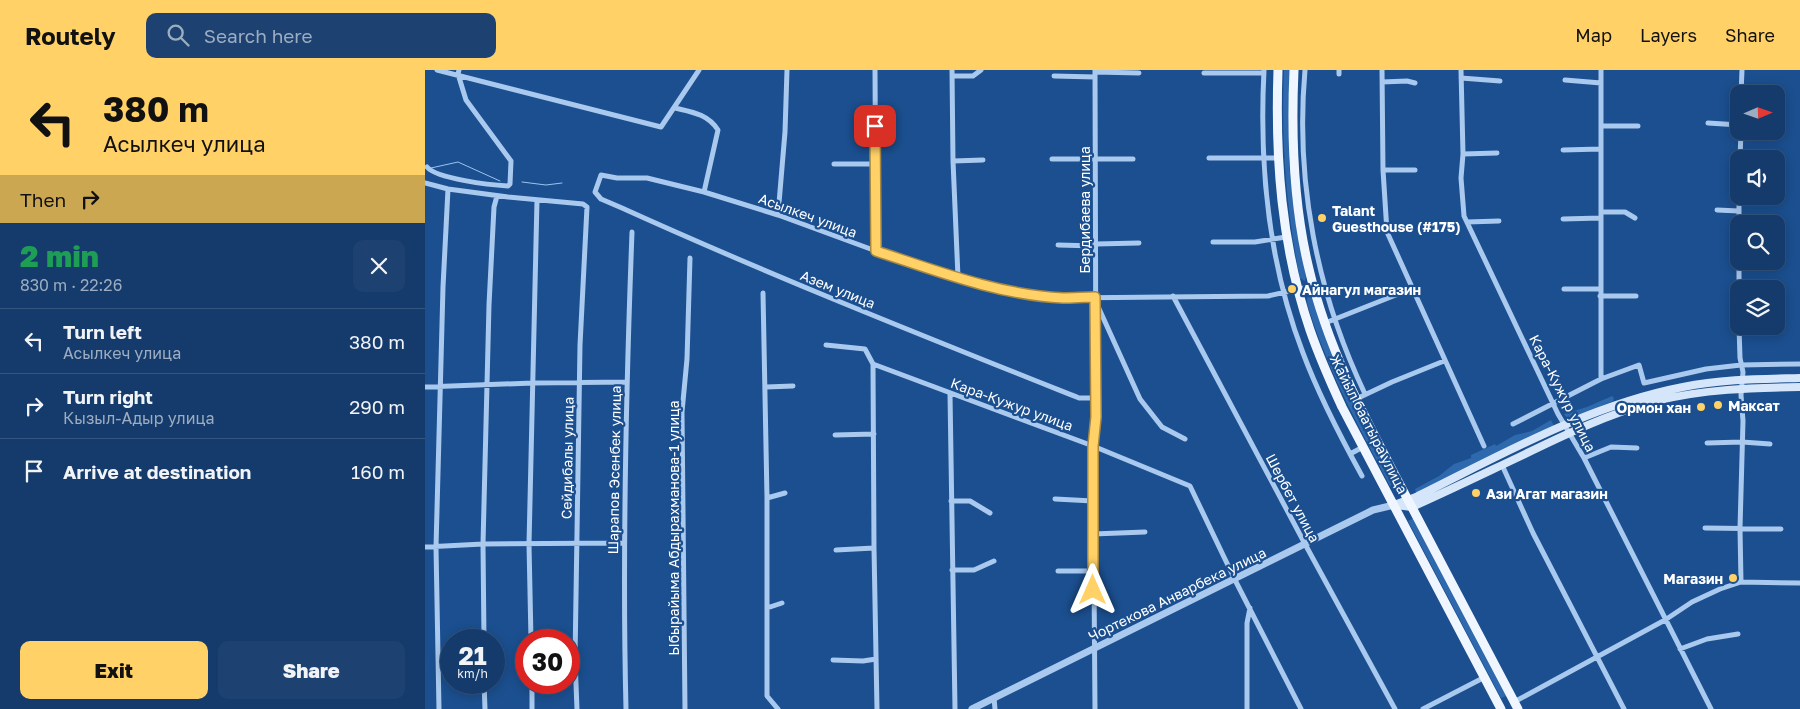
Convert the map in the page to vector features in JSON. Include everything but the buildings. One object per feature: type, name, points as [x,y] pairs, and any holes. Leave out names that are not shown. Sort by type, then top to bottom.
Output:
[{"type":"main road","name":"Жайыл баатыра улица","points":[[1279,70],[1277,158],[1286,237],[1309,329],[1323,366],[1363,447],[1501,709]]},
{"type":"main road","name":"Жайыл баатыра улица","points":[[1294,70],[1292,130],[1295,187],[1304,246],[1313,286],[1325,323],[1339,362],[1356,399],[1516,706]]},
{"type":"main road","points":[[1410,504],[1628,401],[1683,387],[1743,379],[1800,378]]},
{"type":"main road","points":[[1394,505],[1410,504],[1502,465],[1567,429],[1657,401],[1708,392],[1800,387]]},
{"type":"street","points":[[437,70],[459,72],[661,127],[699,70]]},
{"type":"street","points":[[778,215],[785,132],[787,70]]},
{"type":"street","points":[[875,70],[876,251]]},
{"type":"street","points":[[957,277],[952,73],[973,76],[981,70]]},
{"type":"street","points":[[1305,70],[1303,148],[1308,203],[1317,259],[1349,359],[1365,394]]},
{"type":"street","points":[[1382,70],[1383,170],[1387,232],[1483,446]]},
{"type":"street","name":"Кара-Кужур улица","points":[[1461,70],[1463,154],[1461,178],[1463,212],[1553,404],[1584,458],[1711,709]]},
{"type":"street","points":[[1601,70],[1601,380]]},
{"type":"street","points":[[1741,70],[1741,85]]},
{"type":"street","points":[[459,72],[466,100],[511,161],[509,197]]},
{"type":"street","points":[[1204,73],[1264,72],[1263,158],[1267,208],[1284,293],[1308,367],[1362,476]]},
{"type":"street","points":[[1054,76],[1095,73],[1139,73]]},
{"type":"street","name":"Бердибаева улица","points":[[1095,73],[1096,417],[1093,446],[1093,650],[1095,709]]},
{"type":"street","points":[[1461,78],[1500,81]]},
{"type":"street","points":[[1565,80],[1601,83]]},
{"type":"street","points":[[1382,82],[1407,81],[1415,83]]},
{"type":"street","points":[[675,108],[699,114],[713,122],[718,130],[704,192]]},
{"type":"street","points":[[1708,123],[1730,124]]},
{"type":"street","points":[[1601,126],[1638,126]]},
{"type":"street","points":[[1563,150],[1601,149]]},
{"type":"street","points":[[1463,154],[1497,153]]},
{"type":"street","points":[[1209,158],[1277,158]]},
{"type":"street","points":[[1052,159],[1133,159]]},
{"type":"street","points":[[953,161],[983,160]]},
{"type":"street","points":[[834,164],[875,164]]},
{"type":"street","points":[[427,167],[445,176],[496,185],[508,186],[509,184]]},
{"type":"street","points":[[1383,170],[1415,170]]},
{"type":"street","name":"Асылкеч улица","points":[[601,175],[617,178],[647,178],[704,192],[778,215],[876,251],[957,277],[1015,292],[1064,298],[1268,296],[1313,286]]},
{"type":"street","name":"Азем улица","points":[[601,175],[595,192],[601,199],[799,286],[938,342],[1079,398],[1095,398]]},
{"type":"street","points":[[425,183],[448,190],[537,200],[529,544],[531,629]]},
{"type":"street","points":[[439,709],[436,547],[443,287],[448,190]]},
{"type":"street","points":[[484,629],[483,544],[489,305],[493,217],[497,196]]},
{"type":"street","name":"Сейдибалы улица","points":[[537,200],[583,204],[587,208],[579,382],[575,660],[577,709]]},
{"type":"street","points":[[1739,205],[1739,215]]},
{"type":"street","points":[[1717,210],[1739,211]]},
{"type":"street","points":[[1563,219],[1625,212],[1635,218]]},
{"type":"street","points":[[1467,222],[1499,221]]},
{"type":"street","name":"Шарапов Эсенбек улица","points":[[626,709],[624,543],[632,232]]},
{"type":"street","points":[[1213,242],[1255,242],[1286,237]]},
{"type":"street","points":[[1058,246],[1139,243]]},
{"type":"street","name":"Ыбырайыма Абдырахманова-1 улица","points":[[685,709],[682,412],[687,359],[690,258]]},
{"type":"street","points":[[1325,323],[1411,289]]},
{"type":"street","points":[[1565,289],[1600,289]]},
{"type":"street","points":[[763,293],[767,498],[767,696],[778,709]]},
{"type":"street","name":"Шербет улица","points":[[1173,296],[1395,709]]},
{"type":"street","points":[[1600,296],[1635,296]]},
{"type":"street","points":[[1095,297],[1102,317],[1141,399],[1162,427],[1185,439]]},
{"type":"street","points":[[1739,335],[1743,379],[1740,528],[1741,582]]},
{"type":"street","points":[[825,345],[865,349],[873,364],[877,709]]},
{"type":"street","points":[[1356,399],[1444,361]]},
{"type":"street","name":"Кара-Кужур улица","points":[[873,364],[1093,446],[1190,486],[1235,580],[1301,709]]},
{"type":"street","points":[[1513,424],[1601,380],[1639,364],[1644,383],[1706,369],[1741,365],[1800,364]]},
{"type":"street","points":[[425,387],[627,382]]},
{"type":"street","points":[[765,387],[793,386]]},
{"type":"street","points":[[950,394],[955,709]]},
{"type":"street","points":[[835,435],[873,434]]},
{"type":"street","points":[[1707,443],[1742,442],[1770,444]]},
{"type":"street","points":[[1350,454],[1363,447]]},
{"type":"street","points":[[1584,458],[1611,447],[1637,448]]},
{"type":"street","points":[[1502,465],[1533,533],[1624,709]]},
{"type":"street","points":[[767,498],[785,494]]},
{"type":"street","points":[[1055,499],[1093,501]]},
{"type":"street","points":[[951,501],[970,501],[990,513]]},
{"type":"street","name":"Чортекова Анварбека улица","points":[[972,709],[1373,510],[1394,505]]},
{"type":"street","points":[[1705,528],[1781,529]]},
{"type":"street","points":[[1093,534],[1145,532]]},
{"type":"street","points":[[425,548],[483,544],[624,543]]},
{"type":"street","points":[[836,550],[874,548]]},
{"type":"street","points":[[952,570],[974,570],[994,560]]},
{"type":"street","points":[[1058,571],[1093,571]]},
{"type":"street","points":[[1516,706],[1597,655],[1665,620],[1692,602],[1720,589],[1741,582],[1800,583]]},
{"type":"street","points":[[767,608],[782,603]]},
{"type":"street","points":[[1247,709],[1247,623],[1250,608]]},
{"type":"street","points":[[1680,649],[1707,639],[1738,634]]},
{"type":"street","points":[[833,660],[863,661],[876,659]]},
{"type":"street","points":[[1423,709],[1485,677]]},
{"type":"street","points":[[484,694],[485,709]]},
{"type":"street","points":[[532,694],[532,709]]},
{"type":"street","points":[[994,698],[995,709]]},
{"type":"shaded area","points":[[1284,70],[1290,70],[1289,163],[1294,213],[1306,276],[1305,281],[1300,278],[1288,201],[1283,123]]},
{"type":"shaded area","points":[[1308,296],[1312,298],[1338,370],[1395,483],[1390,486],[1330,365],[1309,309]]},
{"type":"shaded area","points":[[1612,396],[1614,398],[1613,401],[1572,418],[1567,418],[1564,414],[1587,407]]},
{"type":"shaded area","points":[[1551,420],[1554,426],[1416,493],[1415,489],[1439,476],[1454,464],[1471,458],[1471,455],[1495,444],[1496,446],[1515,435],[1532,431]]},
{"type":"shaded area","points":[[1414,518],[1506,696],[1501,698],[1408,521]]},
{"type":"waterway","points":[[431,168],[458,162],[500,181]]},
{"type":"waterway","points":[[522,182],[546,185],[562,183]]},
{"type":"place","name":"Talant Guesthouse (#175)","points":[[1322,218]]},
{"type":"place","name":"Айнагул магазин","points":[[1292,289]]},
{"type":"place","name":"Максат","points":[[1718,405]]},
{"type":"place","name":"Ормон хан","points":[[1701,407]]},
{"type":"place","name":"Ази Агат магазин","points":[[1476,493]]},
{"type":"place","name":"Магазин","points":[[1733,578]]},
{"type":"route","points":[[875,126],[876,251],[957,277],[1015,292],[1064,298],[1095,297],[1096,417],[1093,446],[1093,590]]}]
